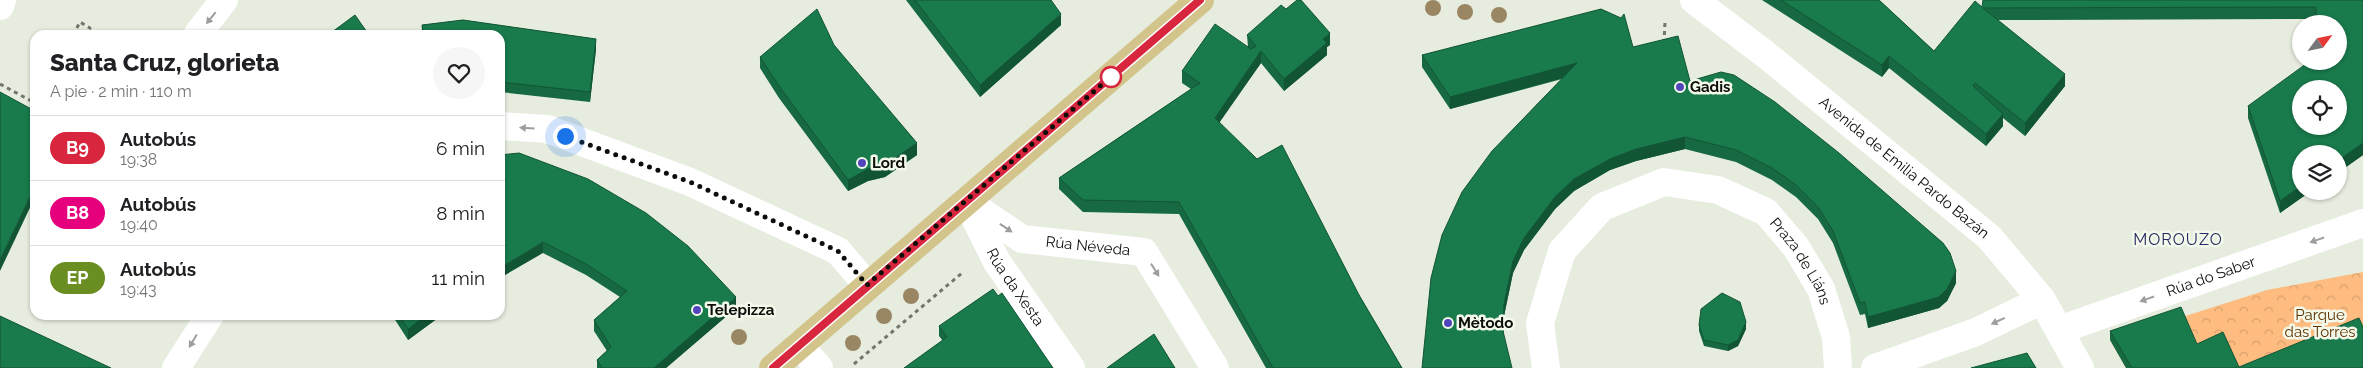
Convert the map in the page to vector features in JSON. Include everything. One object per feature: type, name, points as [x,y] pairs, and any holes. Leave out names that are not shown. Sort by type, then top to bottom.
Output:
[{"type":"main road","points":[[773,368],[867,285],[1200,0]]},
{"type":"street","points":[[0,6],[2,0]]},
{"type":"street","points":[[200,30],[224,0]]},
{"type":"street","name":"Avenida de Emilia Pardo Bazán","points":[[1694,0],[1765,54],[1988,237],[2042,300],[2080,368]]},
{"type":"street","points":[[505,126],[548,129],[690,182],[838,251],[867,285]]},
{"type":"street","name":"Praza de Liáns","points":[[1546,368],[1540,323],[1562,251],[1602,207],[1664,182],[1718,190],[1766,212],[1796,247],[1821,289],[1836,337],[1838,368]]},
{"type":"street","name":"Rúa da Xesta","points":[[966,201],[990,250],[1071,368]]},
{"type":"street","name":"Rúa Néveda","points":[[966,201],[1022,239],[1144,252],[1216,368]]},
{"type":"street","name":"Rúa do Saber","points":[[2059,330],[2363,224]]},
{"type":"street","points":[[1875,368],[1976,332],[2042,300]]},
{"type":"street","points":[[176,368],[207,320]]},
{"type":"street","points":[[799,345],[819,368]]},
{"type":"path","points":[[76,30],[80,22],[90,28],[89,30]]},
{"type":"path","points":[[0,84],[30,100]]},
{"type":"path","points":[[850,368],[990,250]]},
{"type":"green space","name":"Parque das Torres","points":[[2363,272],[2363,368],[2126,368],[2110,340],[2267,290]]},
{"type":"building","points":[[915,0],[1051,0],[1061,14],[980,85]]},
{"type":"building","points":[[1297,0],[1301,0],[1330,33],[1323,39],[1327,43],[1284,79],[1261,51],[1215,118],[1257,159],[1282,145],[1359,295],[1402,368],[1273,368],[1179,202],[1083,200],[1059,178],[1200,83],[1182,71],[1215,24],[1251,49],[1256,46],[1247,35],[1281,5],[1286,9]]},
{"type":"building","points":[[1781,0],[1879,0],[1934,51],[1975,1],[1982,7],[1983,0],[2363,0],[2363,143],[2347,154],[2347,145],[2292,145],[2292,192],[2280,201],[2248,106],[2298,70],[2348,70],[2348,15],[2316,15],[2316,7],[1983,8],[2065,74],[2025,123],[1975,83],[1973,86],[2003,114],[1986,134],[1889,56],[1882,65]]},
{"type":"building","points":[[817,9],[834,45],[917,143],[885,165],[868,169],[848,180],[760,57]]},
{"type":"building","points":[[1601,9],[1621,18],[1624,14],[1633,47],[1678,36],[1690,81],[1721,72],[1734,75],[1775,102],[1839,153],[1943,243],[1950,253],[1956,271],[1947,289],[1939,297],[1868,317],[1865,302],[1860,303],[1833,231],[1818,207],[1796,185],[1772,168],[1736,150],[1685,137],[1636,149],[1610,159],[1574,179],[1555,197],[1524,238],[1513,261],[1504,304],[1503,331],[1512,368],[1422,368],[1431,278],[1442,235],[1462,192],[1492,151],[1577,63],[1450,97],[1422,55]]},
{"type":"building","points":[[355,15],[366,30],[335,30]]},
{"type":"building","points":[[463,20],[596,39],[590,92],[505,83],[505,30],[422,30],[422,25]]},
{"type":"building","points":[[0,92],[30,108],[30,197],[0,260]]},
{"type":"building","points":[[519,153],[588,179],[646,213],[688,246],[736,297],[654,368],[602,368],[597,360],[611,347],[594,320],[627,291],[586,264],[543,242],[505,265],[505,154]]},
{"type":"building","points":[[993,289],[998,296],[1002,293],[1053,368],[904,368],[947,337],[939,326]]},
{"type":"building","points":[[1722,293],[1740,302],[1746,322],[1738,340],[1728,345],[1704,340],[1699,325],[1701,309]]},
{"type":"building","points":[[2181,307],[2197,344],[2223,332],[2239,367],[2359,318],[2363,327],[2363,368],[2132,368],[2110,331]]},
{"type":"building","points":[[0,316],[111,368],[0,368]]},
{"type":"building","points":[[402,320],[420,320],[408,329]]},
{"type":"building","points":[[1154,334],[1175,368],[1107,368]]},
{"type":"building","points":[[2027,353],[2036,368],[1971,368]]},
{"type":"bus line","name":"B9","points":[[773,368],[1200,0]]},
{"type":"place","name":"Gadis","points":[[1680,87]]},
{"type":"place","name":"Lord","points":[[862,163]]},
{"type":"place","name":"Telepizza","points":[[697,310]]},
{"type":"place","name":"Mètodo","points":[[1448,323]]},
{"type":"district","name":"MOROUZO","points":[[2178,239]]},
{"type":"route","points":[[565,136],[690,182],[838,251],[867,285],[1113,75],[1111,77]]}]
